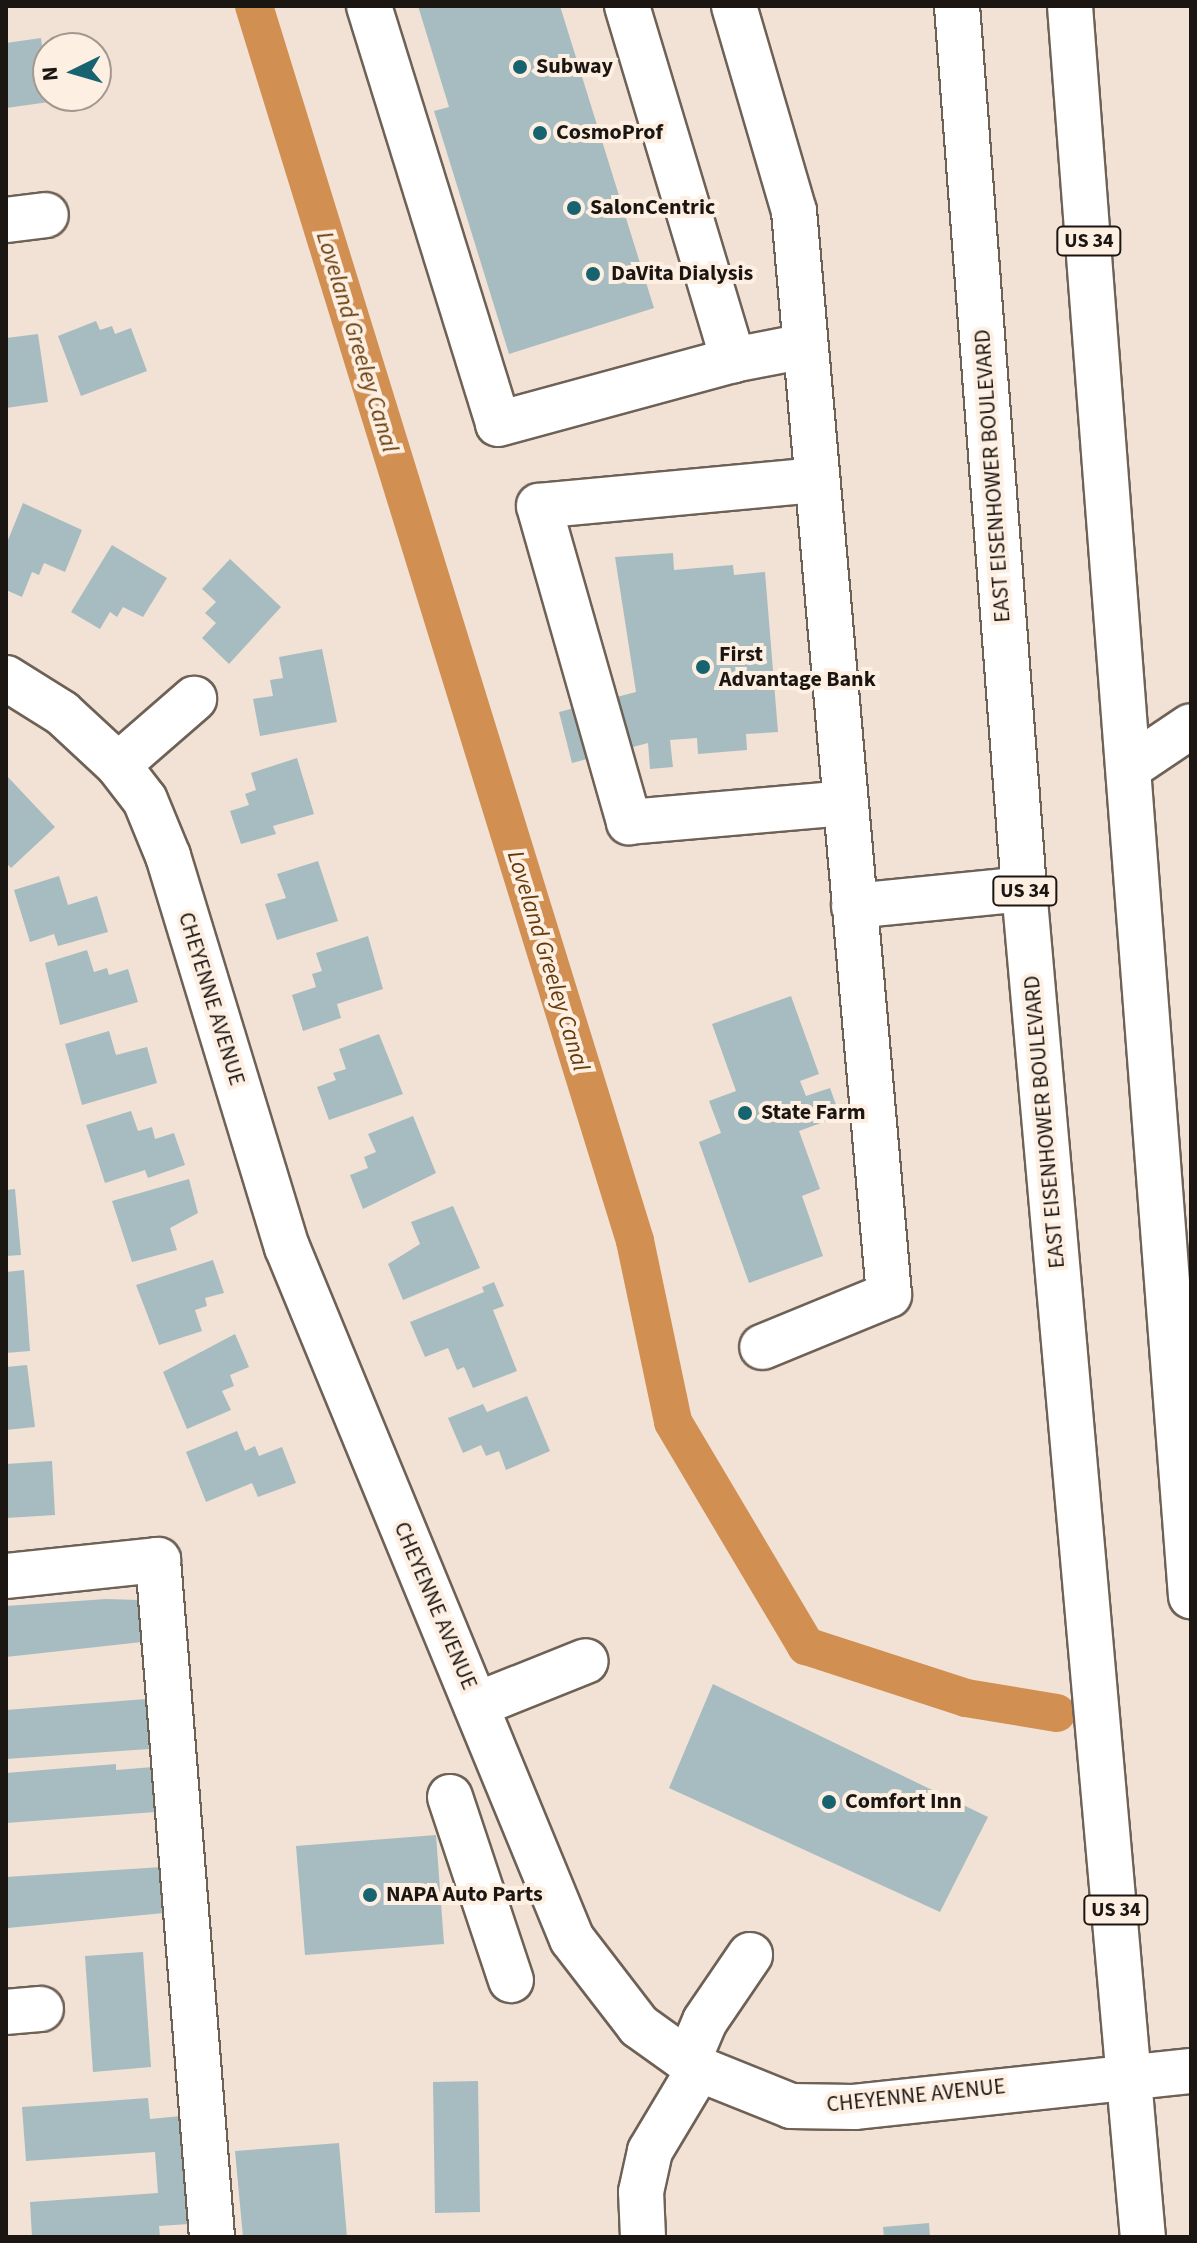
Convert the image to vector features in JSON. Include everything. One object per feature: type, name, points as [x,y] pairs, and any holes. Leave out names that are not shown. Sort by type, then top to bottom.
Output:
[{"type":"main road","points":[[369,6],[498,424],[733,360],[805,346]]},
{"type":"main road","points":[[627,6],[733,360]]},
{"type":"main road","points":[[734,6],[794,211],[889,1295],[762,1347]]},
{"type":"main road","name":"EAST EISENHOWER BOULEVARD","points":[[957,6],[1024,889],[1143,2237]]},
{"type":"main road","name":"US 34","points":[[1070,6],[1191,1596]]},
{"type":"main road","points":[[817,480],[539,506],[629,822],[845,803]]},
{"type":"main road","name":"CHEYENNE AVENUE","points":[[6,678],[62,713],[118,765],[145,800],[168,856],[287,1247],[572,1939],[639,2026],[693,2065],[791,2106],[854,2107],[1130,2075],[1191,2071]]},
{"type":"main road","points":[[118,765],[194,699]]},
{"type":"main road","points":[[1130,767],[1191,726]]},
{"type":"main road","points":[[854,906],[1024,889]]},
{"type":"main road","points":[[6,1576],[158,1560],[212,2237]]},
{"type":"main road","points":[[476,1705],[586,1661]]},
{"type":"main road","points":[[450,1797],[511,1980]]},
{"type":"main road","points":[[643,2237],[641,2192],[650,2151],[693,2065],[705,2021],[750,1955]]},
{"type":"building","points":[[418,6],[560,6],[654,308],[509,354],[434,111],[449,107]]},
{"type":"building","points":[[32,39],[32,104],[6,108],[6,43]]},
{"type":"building","points":[[96,321],[100,330],[112,326],[115,334],[131,328],[147,371],[81,396],[58,336]]},
{"type":"building","points":[[38,334],[48,402],[6,408],[6,338]]},
{"type":"building","points":[[23,503],[82,530],[65,572],[44,563],[39,575],[32,572],[22,597],[6,590],[6,545]]},
{"type":"building","points":[[112,545],[167,578],[143,617],[123,607],[117,617],[110,612],[100,629],[71,612]]},
{"type":"building","name":"First Advantage Bank","points":[[673,553],[674,570],[733,565],[734,575],[765,572],[778,732],[746,734],[747,750],[698,754],[697,738],[670,740],[673,767],[650,769],[648,743],[572,763],[559,712],[636,692],[615,557]]},
{"type":"building","points":[[230,559],[281,607],[229,664],[202,638],[216,623],[205,613],[216,602],[202,589]]},
{"type":"building","points":[[322,649],[337,722],[260,736],[253,699],[273,696],[270,680],[283,678],[279,657]]},
{"type":"building","points":[[297,758],[314,814],[273,826],[276,834],[241,844],[230,811],[249,805],[245,794],[256,790],[251,773]]},
{"type":"building","points":[[6,775],[55,827],[11,868],[6,863]]},
{"type":"building","points":[[318,861],[338,921],[277,940],[265,904],[286,898],[277,874]]},
{"type":"building","points":[[59,876],[68,905],[97,896],[108,932],[58,946],[54,934],[30,942],[14,890]]},
{"type":"building","points":[[368,936],[383,989],[337,1004],[341,1018],[303,1031],[292,995],[316,987],[312,974],[322,971],[316,953]]},
{"type":"building","points":[[87,950],[94,972],[107,968],[109,975],[128,969],[138,1002],[60,1025],[45,963]]},
{"type":"building","points":[[791,996],[819,1074],[800,1081],[806,1096],[830,1088],[840,1116],[799,1131],[820,1189],[802,1196],[823,1256],[749,1283],[699,1142],[721,1133],[709,1101],[736,1091],[712,1024]]},
{"type":"building","points":[[109,1031],[116,1055],[147,1047],[157,1083],[82,1105],[65,1044]]},
{"type":"building","points":[[379,1034],[403,1094],[329,1120],[317,1087],[336,1080],[333,1073],[346,1069],[339,1049]]},
{"type":"building","points":[[131,1111],[138,1131],[152,1127],[155,1139],[174,1133],[185,1165],[148,1178],[145,1170],[105,1183],[86,1125]]},
{"type":"building","points":[[413,1116],[436,1173],[363,1209],[350,1175],[368,1168],[364,1157],[376,1152],[368,1134]]},
{"type":"building","points":[[189,1179],[198,1213],[170,1228],[177,1250],[132,1262],[112,1201]]},
{"type":"building","points":[[15,1189],[21,1255],[6,1256],[6,1190]]},
{"type":"building","points":[[453,1206],[480,1268],[403,1300],[388,1264],[420,1244],[411,1222]]},
{"type":"building","points":[[213,1260],[224,1293],[205,1298],[207,1306],[195,1310],[202,1331],[159,1345],[136,1285]]},
{"type":"building","points":[[24,1270],[30,1351],[6,1353],[6,1272]]},
{"type":"building","points":[[494,1282],[504,1306],[493,1310],[517,1371],[473,1388],[464,1367],[457,1370],[448,1348],[425,1357],[410,1322],[484,1292],[482,1287]]},
{"type":"building","points":[[235,1334],[249,1367],[230,1375],[234,1386],[222,1391],[231,1410],[187,1429],[163,1372]]},
{"type":"building","points":[[27,1365],[35,1427],[6,1430],[6,1367]]},
{"type":"building","points":[[527,1396],[550,1451],[506,1470],[499,1451],[486,1456],[481,1445],[463,1453],[448,1418],[483,1404],[487,1412]]},
{"type":"building","points":[[237,1431],[245,1451],[255,1446],[259,1456],[282,1447],[296,1483],[258,1497],[252,1483],[206,1502],[186,1452]]},
{"type":"building","points":[[52,1461],[55,1515],[6,1518],[6,1464]]},
{"type":"building","points":[[106,1599],[139,1600],[142,1642],[6,1657],[6,1606]]},
{"type":"building","name":"Comfort Inn","points":[[713,1684],[988,1817],[940,1912],[669,1788]]},
{"type":"building","points":[[146,1699],[149,1749],[6,1759],[6,1710]]},
{"type":"building","points":[[116,1764],[116,1770],[153,1767],[156,1812],[6,1823],[6,1773]]},
{"type":"building","name":"NAPA Auto Parts","points":[[436,1835],[444,1944],[305,1955],[296,1846]]},
{"type":"building","points":[[162,1867],[164,1913],[8,1928],[6,1877]]},
{"type":"building","points":[[143,1952],[151,2067],[93,2072],[85,1956]]},
{"type":"building","points":[[478,2081],[480,2212],[435,2213],[433,2082]]},
{"type":"building","points":[[148,2098],[150,2119],[181,2116],[189,2224],[159,2226],[160,2237],[32,2237],[30,2202],[158,2193],[155,2152],[26,2161],[22,2107]]},
{"type":"building","points":[[339,2143],[347,2237],[243,2237],[235,2151]]},
{"type":"building","points":[[929,2223],[930,2237],[884,2237],[883,2227]]},
{"type":"waterway","name":"Loveland Greeley Canal","points":[[254,6],[635,1241],[673,1422],[806,1646],[966,1698],[1057,1713]]},
{"type":"place","name":"Subway","points":[[520,67]]},
{"type":"place","name":"CosmoProf","points":[[540,133]]},
{"type":"place","name":"SalonCentric","points":[[574,208]]},
{"type":"place","name":"DaVita Dialysis","points":[[593,274]]},
{"type":"place","name":"First Advantage Bank","points":[[703,667]]},
{"type":"place","name":"State Farm","points":[[745,1113]]},
{"type":"place","name":"Comfort Inn","points":[[829,1802]]},
{"type":"place","name":"NAPA Auto Parts","points":[[370,1895]]}]
